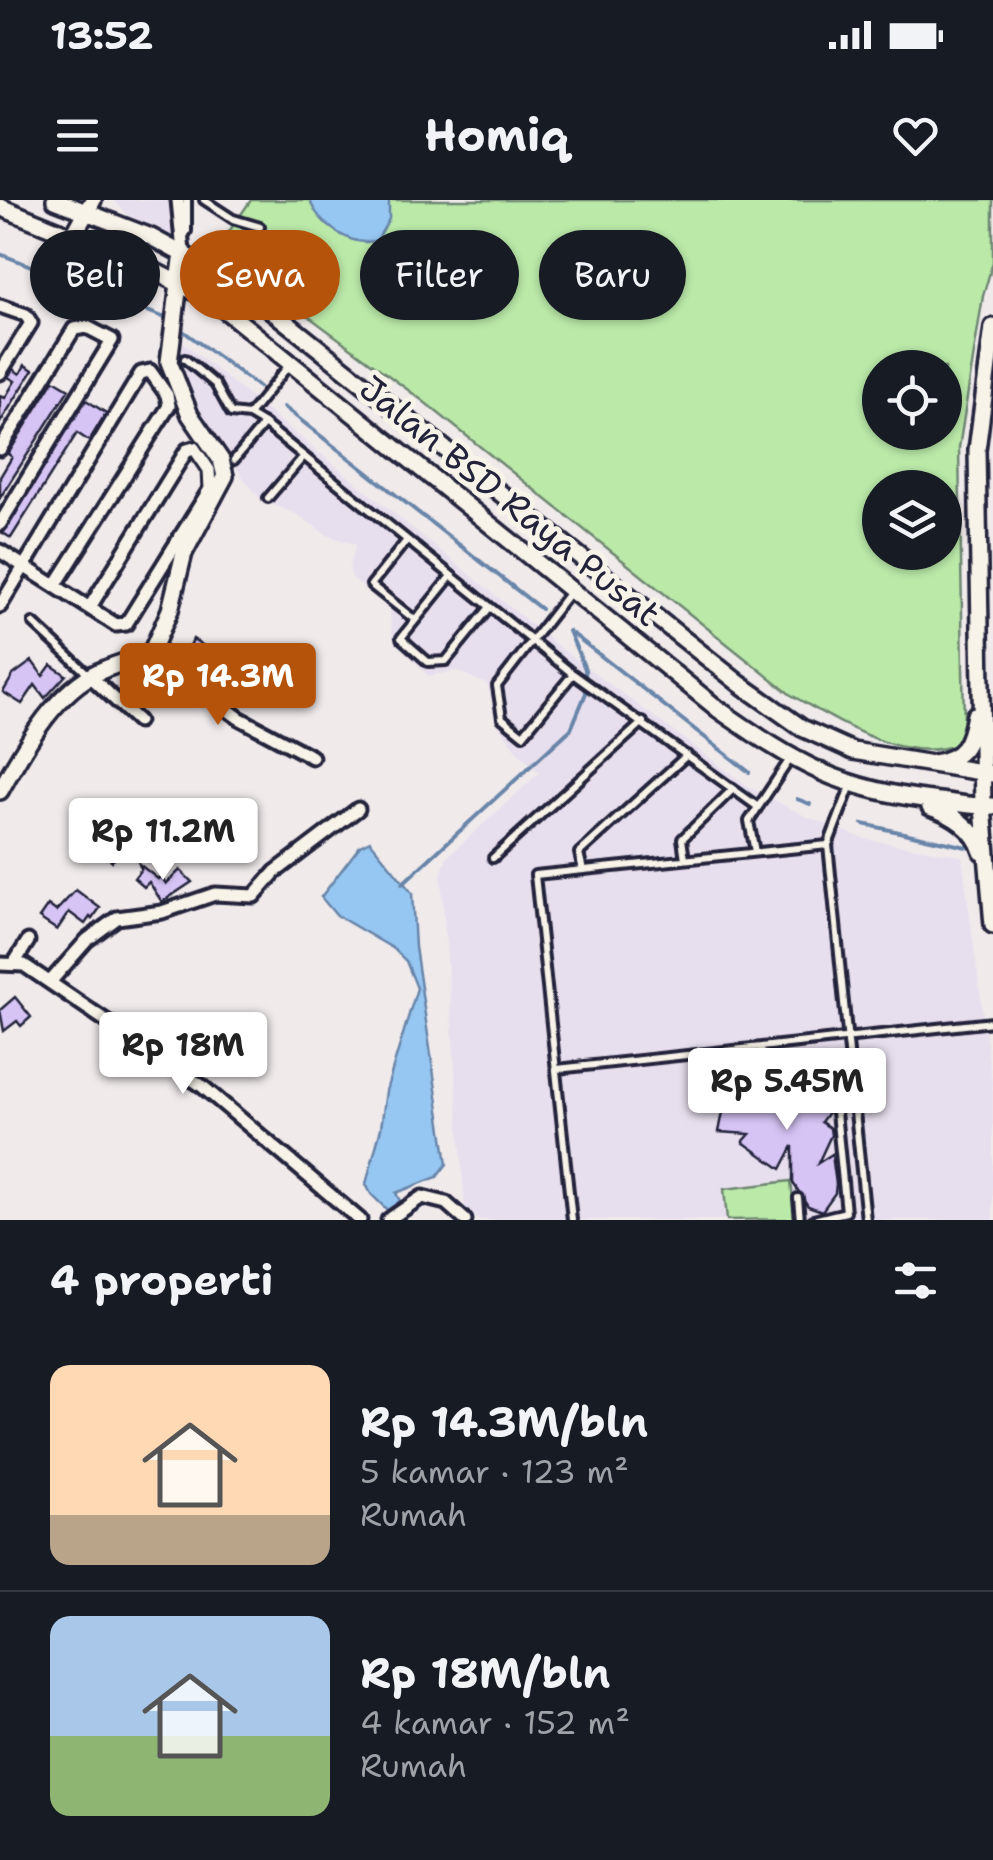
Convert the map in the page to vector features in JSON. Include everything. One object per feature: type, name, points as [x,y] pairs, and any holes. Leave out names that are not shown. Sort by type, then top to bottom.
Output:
[{"type":"main road","name":"Jalan BSD Raya Pusat","points":[[64,201],[90,205],[180,244]]},
{"type":"main road","points":[[51,230],[64,201]]},
{"type":"main road","points":[[76,230],[90,205]]},
{"type":"main road","name":"Jalan BSD Raya Pusat","points":[[0,208],[51,230]]},
{"type":"main road","points":[[0,790],[22,752],[54,711],[90,676],[151,653],[170,610],[184,553],[225,476],[222,460],[190,416],[169,362],[180,264]]},
{"type":"main road","name":"Jalan BSD Raya Pusat","points":[[160,275],[215,302],[718,710],[791,758],[852,785],[898,796],[988,806]]},
{"type":"main road","name":"Jalan BSD Raya Pusat","points":[[283,320],[740,684],[802,728],[853,752],[988,774]]},
{"type":"main road","points":[[993,327],[977,450],[981,693],[993,926]]},
{"type":"main road","points":[[527,553],[546,528]]},
{"type":"main road","points":[[920,765],[945,762],[962,753],[970,742],[981,693]]},
{"type":"main road","points":[[898,796],[948,813],[965,826],[978,840],[990,882]]},
{"type":"street","points":[[178,200],[181,230]]},
{"type":"street","points":[[0,306],[26,315],[30,324],[0,374]]},
{"type":"street","points":[[0,449],[74,329],[87,326],[110,337],[112,344],[0,524]]},
{"type":"street","points":[[0,606],[140,373],[146,369],[168,394],[169,406],[55,586]]},
{"type":"street","points":[[0,552],[23,566],[90,608],[116,624],[126,624],[210,490],[211,480],[197,450],[187,450],[90,608]]},
{"type":"street","points":[[151,653],[239,718],[312,757]]},
{"type":"street","points":[[90,676],[138,721]]},
{"type":"street","points":[[50,982],[87,940],[117,918],[162,912],[214,894],[254,896],[275,872],[358,808]]},
{"type":"street","points":[[15,962],[28,941]]},
{"type":"street","points":[[0,964],[15,962],[50,982],[202,1086],[360,1220]]},
{"type":"street","points":[[388,1220],[422,1197],[446,1203],[465,1220]]},
{"type":"lane","points":[[187,200],[188,230]]},
{"type":"lane","points":[[204,200],[233,219],[260,227]]},
{"type":"lane","points":[[185,359],[215,384],[232,413],[249,415],[264,424],[576,676],[758,807]]},
{"type":"lane","points":[[249,415],[291,363]]},
{"type":"lane","points":[[234,460],[264,424]]},
{"type":"lane","points":[[268,498],[304,456]]},
{"type":"lane","points":[[407,540],[371,585],[416,620]]},
{"type":"lane","points":[[451,576],[401,638],[428,662],[446,661],[490,607]]},
{"type":"lane","points":[[572,590],[496,686],[502,718],[523,736],[576,676]]},
{"type":"lane","points":[[33,623],[90,676]]},
{"type":"lane","points":[[493,858],[643,722]]},
{"type":"lane","points":[[583,870],[579,854],[687,755]]},
{"type":"lane","points":[[755,852],[749,821],[791,758]]},
{"type":"lane","points":[[852,785],[828,845],[866,1220]]},
{"type":"lane","points":[[685,860],[682,838],[733,788]]},
{"type":"lane","points":[[572,1220],[536,875],[828,845]]},
{"type":"lane","points":[[557,1069],[993,1022]]},
{"type":"lane","points":[[762,1047],[765,1075]]},
{"type":"lane","points":[[742,1077],[727,1088],[716,1106],[712,1080],[742,1077],[791,1073],[834,1092],[846,1212],[813,1220]]},
{"type":"lane","points":[[798,1198],[800,1220]]},
{"type":"shaded area","points":[[114,200],[174,200],[176,238],[160,230],[126,214]]},
{"type":"shaded area","points":[[181,341],[562,649],[749,787],[805,816],[866,839],[962,856],[993,1090],[993,1220],[478,1220],[465,1209],[441,876],[446,858],[539,773],[499,726],[487,684],[456,671],[428,676],[393,638],[389,607],[352,578],[349,567],[356,545],[327,535],[298,515],[261,500],[223,452],[178,375],[174,356]]},
{"type":"green space","points":[[251,200],[993,200],[993,262],[983,296],[962,429],[962,350],[862,350],[862,450],[959,450],[959,470],[862,470],[862,570],[961,570],[964,724],[958,744],[937,749],[894,745],[850,727],[791,695],[423,401],[313,320],[340,320],[340,230],[230,230]]},
{"type":"green space","points":[[791,1181],[795,1219],[727,1220],[724,1189]]},
{"type":"water","points":[[310,200],[389,200],[389,219],[383,230],[360,230],[357,241],[334,230]]},
{"type":"water","points":[[370,841],[412,893],[415,947],[447,1164],[437,1177],[396,1193],[400,1201],[387,1210],[366,1184],[386,1091],[417,988],[406,961],[394,949],[336,915],[321,897],[360,846]]},
{"type":"building","points":[[25,365],[33,370],[0,423],[0,396],[5,398],[15,381],[8,377],[13,369],[20,374]]},
{"type":"building","points":[[54,380],[69,389],[0,498],[0,477],[12,457],[8,454]]},
{"type":"building","points":[[86,400],[106,413],[89,441],[77,433],[11,538],[3,533]]},
{"type":"building","points":[[193,639],[233,664],[223,679],[208,669],[202,679],[182,664]]},
{"type":"building","points":[[32,661],[43,676],[51,665],[66,675],[45,698],[35,685],[22,704],[3,692],[13,675]]},
{"type":"building","points":[[120,818],[135,831],[112,861],[97,848]]},
{"type":"building","points":[[139,864],[158,879],[161,876],[166,884],[180,870],[192,882],[162,902],[149,882],[144,887],[134,878],[141,869]]},
{"type":"building","points":[[76,890],[100,908],[92,919],[85,924],[69,912],[57,930],[39,918],[48,905],[56,911]]},
{"type":"building","points":[[15,997],[31,1017],[21,1026],[17,1021],[4,1031],[0,1010]]},
{"type":"building","points":[[790,1080],[828,1097],[829,1111],[821,1122],[830,1128],[831,1135],[818,1163],[832,1154],[836,1184],[835,1193],[822,1211],[808,1206],[793,1183],[793,1146],[781,1169],[743,1142],[750,1134],[719,1132],[724,1107],[740,1087]]},
{"type":"waterway","points":[[0,254],[168,319]]},
{"type":"waterway","points":[[179,328],[259,387]]},
{"type":"waterway","points":[[284,407],[541,609]]},
{"type":"waterway","points":[[402,884],[571,729],[586,693],[585,669],[569,631]]},
{"type":"waterway","points":[[573,634],[749,772]]},
{"type":"waterway","points":[[797,799],[810,804]]},
{"type":"waterway","points":[[863,824],[971,848]]}]
